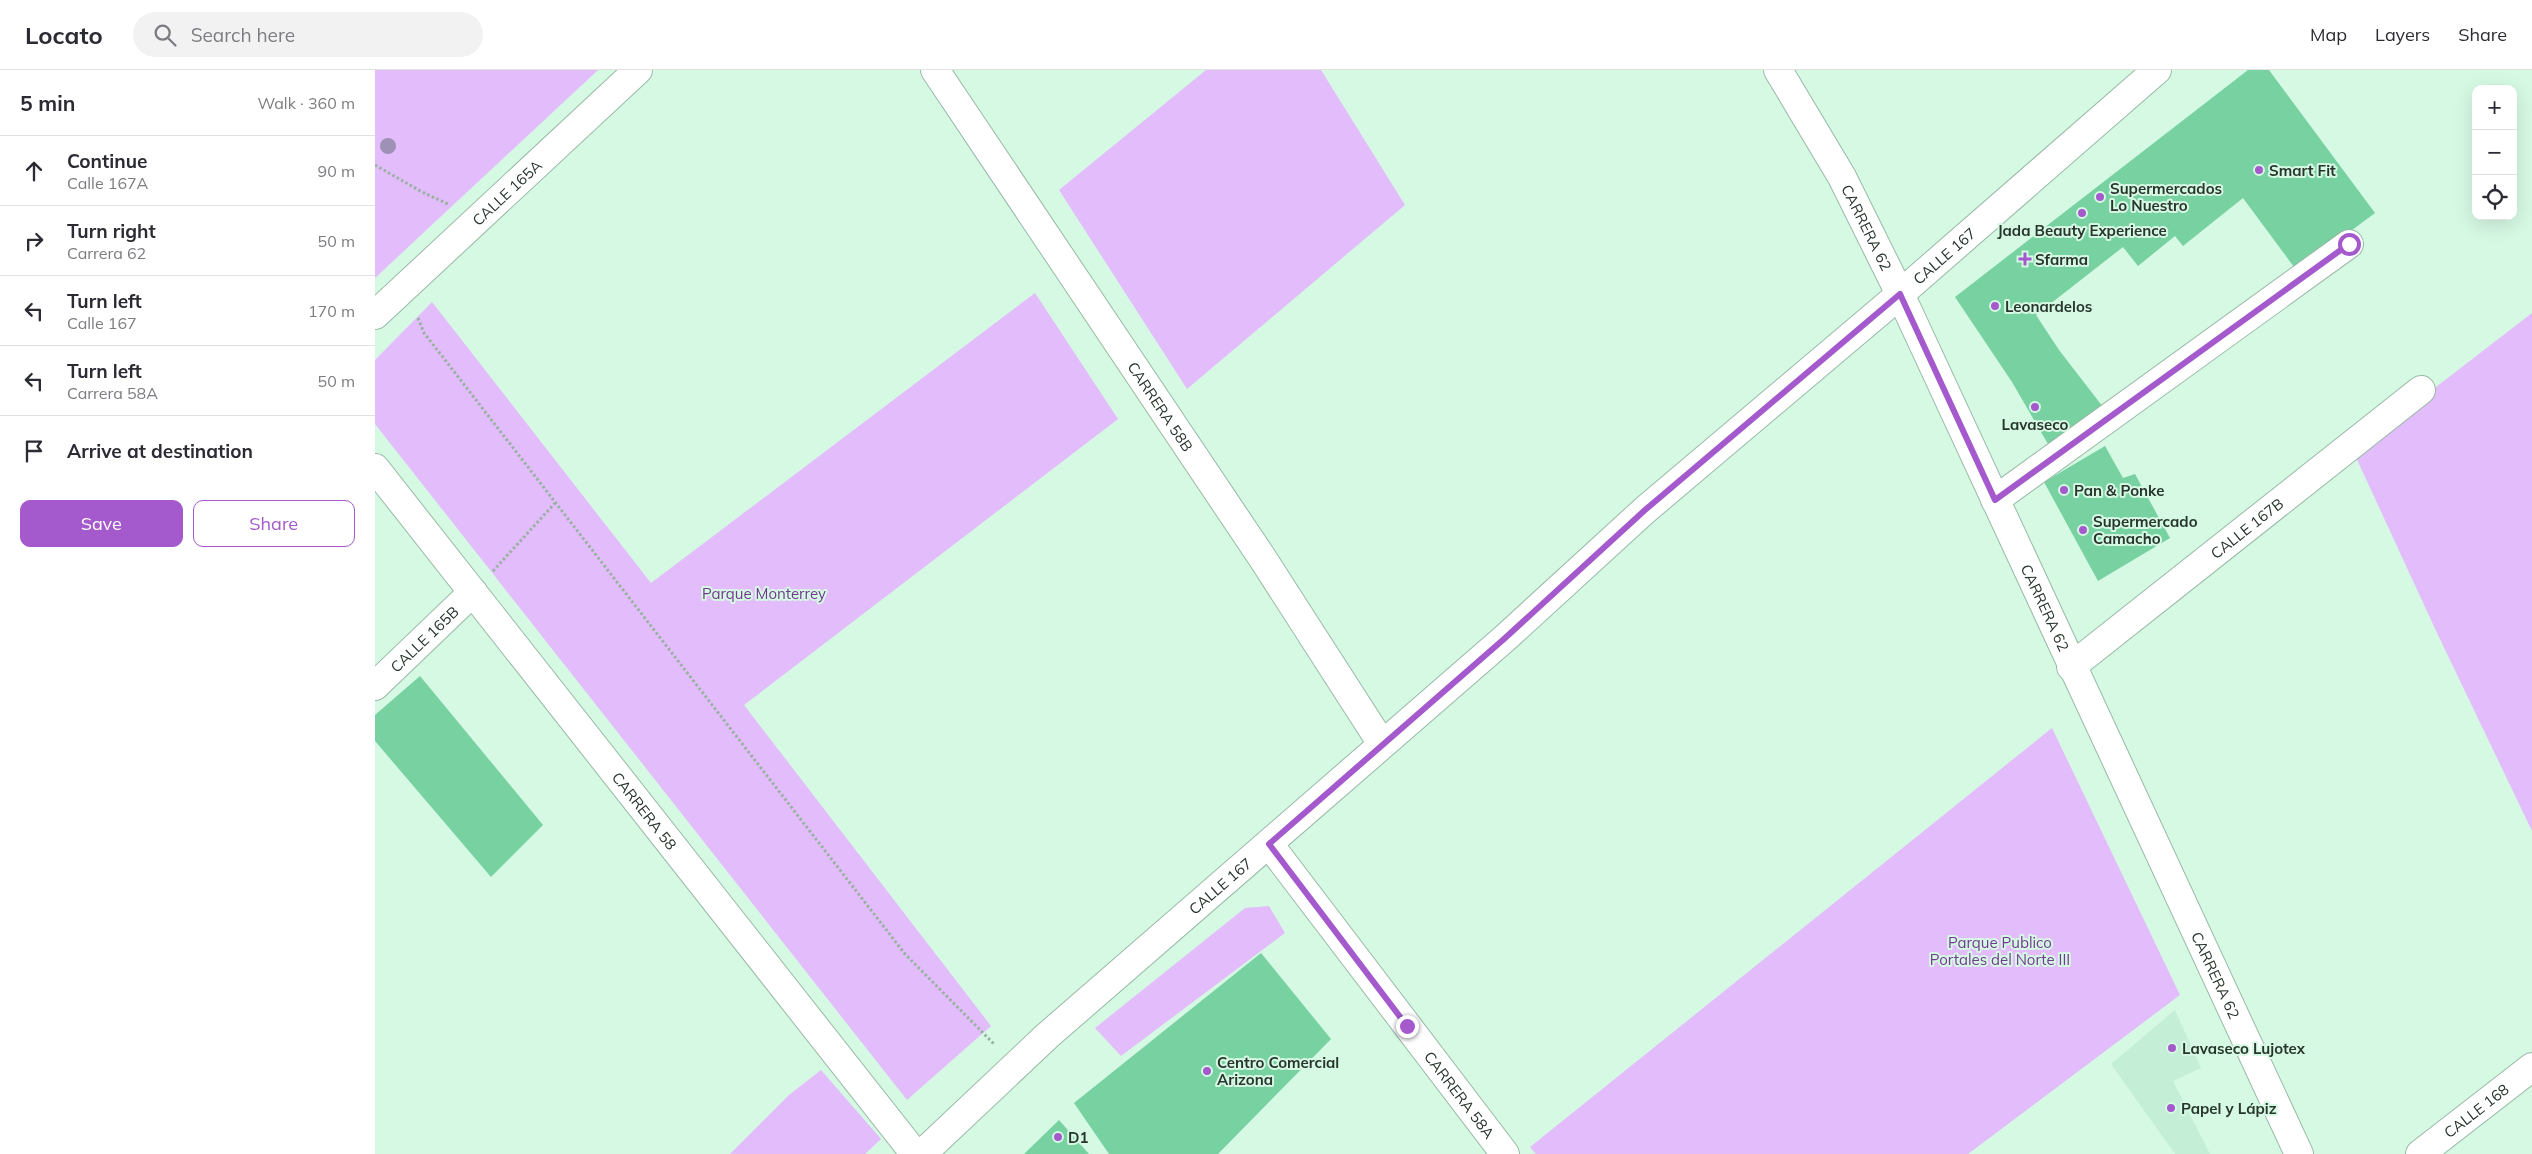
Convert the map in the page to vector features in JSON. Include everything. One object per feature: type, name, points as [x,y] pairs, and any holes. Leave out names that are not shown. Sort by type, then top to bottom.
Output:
[{"type":"street","name":"CALLE 165A","points":[[375,315],[638,70]]},
{"type":"street","name":"CARRERA 58B","points":[[935,70],[1263,559],[1383,744]]},
{"type":"street","name":"CARRERA 62","points":[[1778,70],[1842,177],[1900,294],[2071,667],[2299,1154]]},
{"type":"street","name":"CALLE 167","points":[[922,1154],[1047,1036],[1504,639],[1645,510],[1900,294],[2157,70]]},
{"type":"street","points":[[1995,500],[2349,244]]},
{"type":"street","name":"CALLE 167B","points":[[2071,667],[2421,390]]},
{"type":"street","name":"CARRERA 58","points":[[375,468],[915,1154]]},
{"type":"street","name":"CALLE 165B","points":[[375,686],[473,592]]},
{"type":"street","name":"CARRERA 58A","points":[[1269,844],[1505,1154]]},
{"type":"street","name":"CALLE 168","points":[[2420,1154],[2532,1067]]},
{"type":"path","points":[[375,165],[422,192],[480,218]]},
{"type":"path","points":[[419,309],[418,317],[424,333],[905,954],[996,1046]]},
{"type":"path","points":[[473,592],[555,502]]},
{"type":"shaded area","points":[[2175,1010],[2201,1068],[2173,1081],[2210,1154],[2175,1154],[2111,1064]]},
{"type":"green space","points":[[375,70],[598,70],[375,278]]},
{"type":"green space","points":[[1206,70],[1321,70],[1405,205],[1187,389],[1059,190]]},
{"type":"green space","name":"Parque Monterrey","points":[[1035,293],[1118,419],[744,705],[991,1026],[907,1100],[375,424],[375,360],[432,302],[651,583]]},
{"type":"green space","points":[[2532,313],[2532,831],[2437,633],[2353,451]]},
{"type":"green space","name":"Parque Publico Portales del Norte III","points":[[2052,728],[2180,995],[1968,1154],[1536,1154],[1530,1147]]},
{"type":"green space","points":[[1269,906],[1285,933],[1121,1056],[1095,1028],[1245,908]]},
{"type":"green space","points":[[821,1070],[881,1139],[865,1154],[730,1154],[789,1095]]},
{"type":"building","points":[[2248,70],[2269,70],[2375,213],[2297,271],[2243,198],[2183,246],[2175,236],[2138,266],[2123,247],[2036,315],[2059,350],[2103,407],[2048,444],[2012,382],[1955,297]]},
{"type":"building","points":[[2105,446],[2123,478],[2135,474],[2170,538],[2098,581],[2044,482]]},
{"type":"building","points":[[420,676],[543,825],[491,877],[375,741],[375,715]]},
{"type":"building","name":"Centro Comercial Arizona","points":[[1261,953],[1331,1039],[1218,1154],[1109,1154],[1074,1103]]},
{"type":"building","name":"D1","points":[[1059,1120],[1089,1154],[1024,1154]]},
{"type":"place","name":"Smart Fit","points":[[2259,170]]},
{"type":"place","name":"Supermercados Lo Nuestro","points":[[2100,197]]},
{"type":"place","name":"Jada Beauty Experience","points":[[2082,213]]},
{"type":"place","name":"Sfarma","points":[[2025,259]]},
{"type":"place","name":"Leonardelos","points":[[1995,306]]},
{"type":"place","name":"Lavaseco","points":[[2035,407]]},
{"type":"place","name":"Pan & Ponke","points":[[2064,490]]},
{"type":"place","name":"Supermercado Camacho","points":[[2083,530]]},
{"type":"place","name":"Lavaseco Lujotex","points":[[2172,1048]]},
{"type":"place","name":"Centro Comercial Arizona","points":[[1207,1071]]},
{"type":"place","name":"Papel y Lápiz","points":[[2171,1108]]},
{"type":"place","name":"D1","points":[[1058,1137]]},
{"type":"route","points":[[1407,1026],[1269,844],[1504,639],[1645,510],[1900,294],[1995,500],[2349,244]]}]
